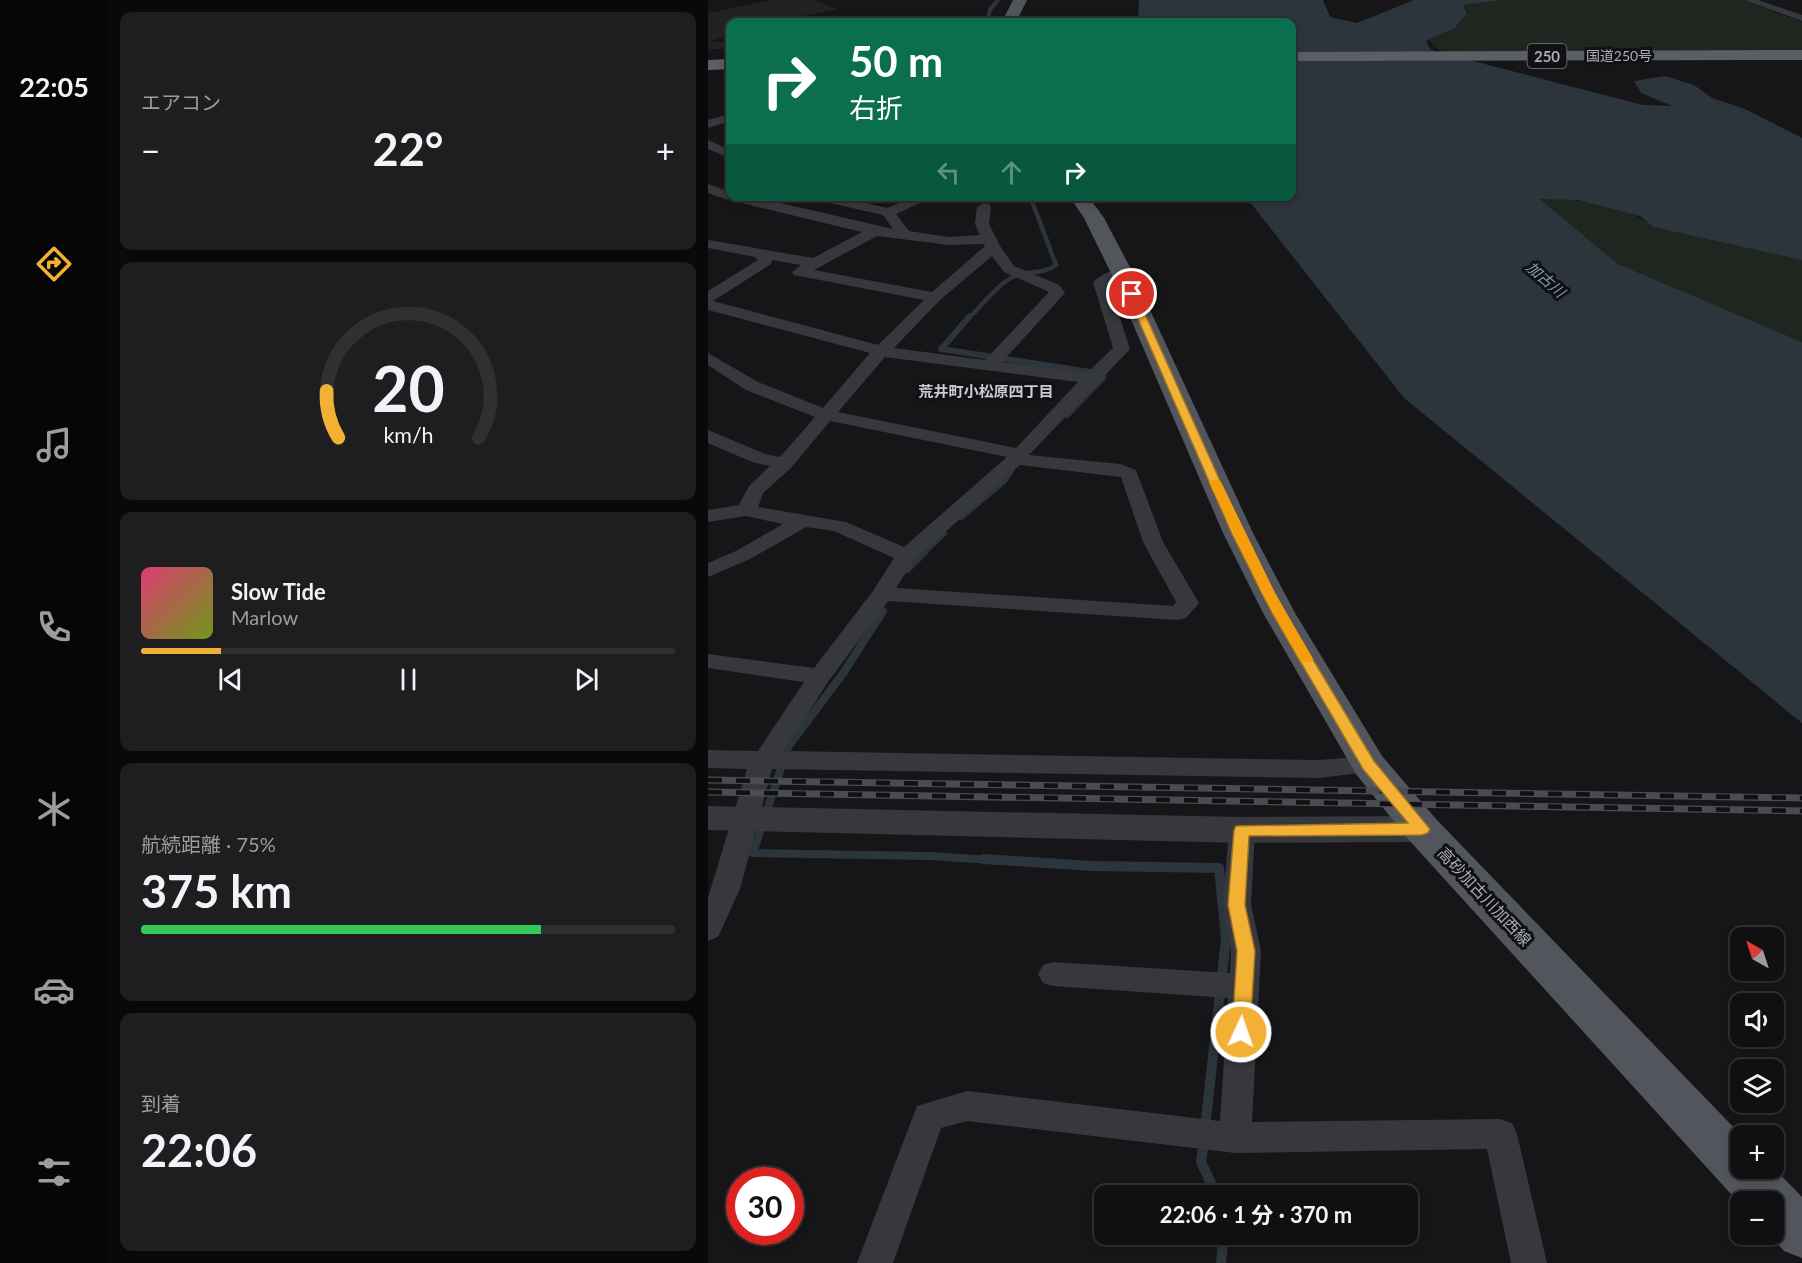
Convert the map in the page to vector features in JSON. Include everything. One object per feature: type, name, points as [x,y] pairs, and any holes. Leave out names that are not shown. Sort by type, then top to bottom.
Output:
[{"type":"highway","name":"国道250号","points":[[1296,57],[1802,55]]},
{"type":"highway","name":"国道250号","points":[[1296,63],[1802,61]]},
{"type":"highway","points":[[708,62],[726,64]]},
{"type":"main road","points":[[1012,18],[1020,0]]},
{"type":"main road","name":"高砂加古川加西線","points":[[1082,201],[1094,218],[1122,273],[1238,534],[1279,613],[1369,765],[1422,829],[1762,1191]]},
{"type":"main road","name":"高砂加古川加西線","points":[[1784,1214],[1802,1233]]},
{"type":"street","points":[[1749,0],[1802,18]]},
{"type":"street","points":[[1760,4],[1774,17],[1793,27]]},
{"type":"street","points":[[708,124],[726,119]]},
{"type":"street","points":[[712,184],[726,193]]},
{"type":"street","points":[[750,201],[820,220],[875,231],[950,241],[991,243]]},
{"type":"street","points":[[836,201],[888,212],[916,201]]},
{"type":"street","points":[[820,220],[854,206]]},
{"type":"street","points":[[984,207],[982,224],[991,243],[1009,269],[1054,288],[1057,293],[990,365]]},
{"type":"street","points":[[888,212],[905,236]]},
{"type":"street","points":[[875,231],[799,272],[935,297]]},
{"type":"street","points":[[748,510],[748,505],[762,482],[784,464],[881,351],[991,243]]},
{"type":"street","points":[[708,244],[815,263]]},
{"type":"street","points":[[708,298],[766,261],[760,253]]},
{"type":"street","points":[[708,929],[726,889],[760,768],[820,677],[882,594],[906,556],[1001,474],[1122,349],[1101,282],[1122,273]]},
{"type":"street","points":[[708,305],[881,351],[1091,379]]},
{"type":"street","points":[[708,358],[752,386],[825,415],[1018,456],[1120,470],[1129,474],[1153,542],[1188,603],[1178,613],[882,594]]},
{"type":"street","points":[[708,436],[759,458],[784,464]]},
{"type":"street","points":[[708,516],[748,510],[839,526],[906,556]]},
{"type":"street","points":[[708,577],[802,521]]},
{"type":"street","points":[[708,661],[820,677]]},
{"type":"street","points":[[708,759],[1318,769],[1369,765]]},
{"type":"street","points":[[708,818],[1242,830],[1422,829]]},
{"type":"street","points":[[1235,1138],[1246,951],[1237,905],[1242,830]]},
{"type":"street","points":[[1053,974],[1230,986],[1244,989]]},
{"type":"street","points":[[875,1263],[929,1117],[967,1106],[1235,1138],[1500,1134],[1529,1263]]},
{"type":"shaded area","points":[[771,0],[812,0],[838,9],[794,18],[726,18],[726,36],[710,41],[726,41],[726,49],[708,49],[708,13]]},
{"type":"shaded area","points":[[1501,0],[1742,0],[1802,22],[1802,50],[1441,52],[1429,40],[1456,27],[1468,12],[1463,4]]},
{"type":"shaded area","points":[[1539,198],[1584,201],[1614,207],[1628,212],[1653,227],[1802,260],[1802,342],[1618,264]]},
{"type":"water","name":"加古川","points":[[1139,0],[1323,0],[1330,17],[1357,23],[1414,0],[1501,0],[1463,5],[1467,13],[1455,28],[1426,41],[1431,50],[1643,105],[1672,106],[1641,93],[1634,81],[1665,76],[1694,85],[1712,98],[1745,109],[1802,138],[1802,260],[1653,227],[1640,216],[1578,200],[1540,199],[1618,264],[1802,342],[1802,723],[1404,398],[1249,201],[1296,201],[1296,18],[1138,18]]},
{"type":"waterway","points":[[988,18],[990,10],[998,0]]},
{"type":"waterway","points":[[969,318],[1009,279],[1020,274],[1046,270],[1056,265],[1032,201]]},
{"type":"waterway","points":[[970,316],[941,349],[1103,374],[1103,378],[1067,415]]},
{"type":"waterway","points":[[961,517],[1004,481],[1011,471]]},
{"type":"waterway","points":[[923,553],[944,533]]},
{"type":"waterway","points":[[907,569],[923,553]]},
{"type":"waterway","points":[[883,611],[844,672],[788,747],[753,853],[930,856],[1008,861]]},
{"type":"waterway","points":[[984,859],[1092,866],[1219,868],[1226,939],[1205,1128]]},
{"type":"waterway","points":[[1204,1140],[1201,1162],[1212,1185]]},
{"type":"waterway","points":[[1221,1263],[1223,1245]]},
{"type":"railway","points":[[708,780],[1802,798]]},
{"type":"railway","points":[[708,792],[1802,811]]},
{"type":"slow traffic","points":[[1215,482],[1268,593],[1306,659]]},
{"type":"district","name":"荒井町小松原四丁目","points":[[986,391]]},
{"type":"route","points":[[1132,294],[1238,534],[1279,613],[1369,765],[1422,829],[1242,830],[1237,905],[1246,951],[1241,1032]]}]
